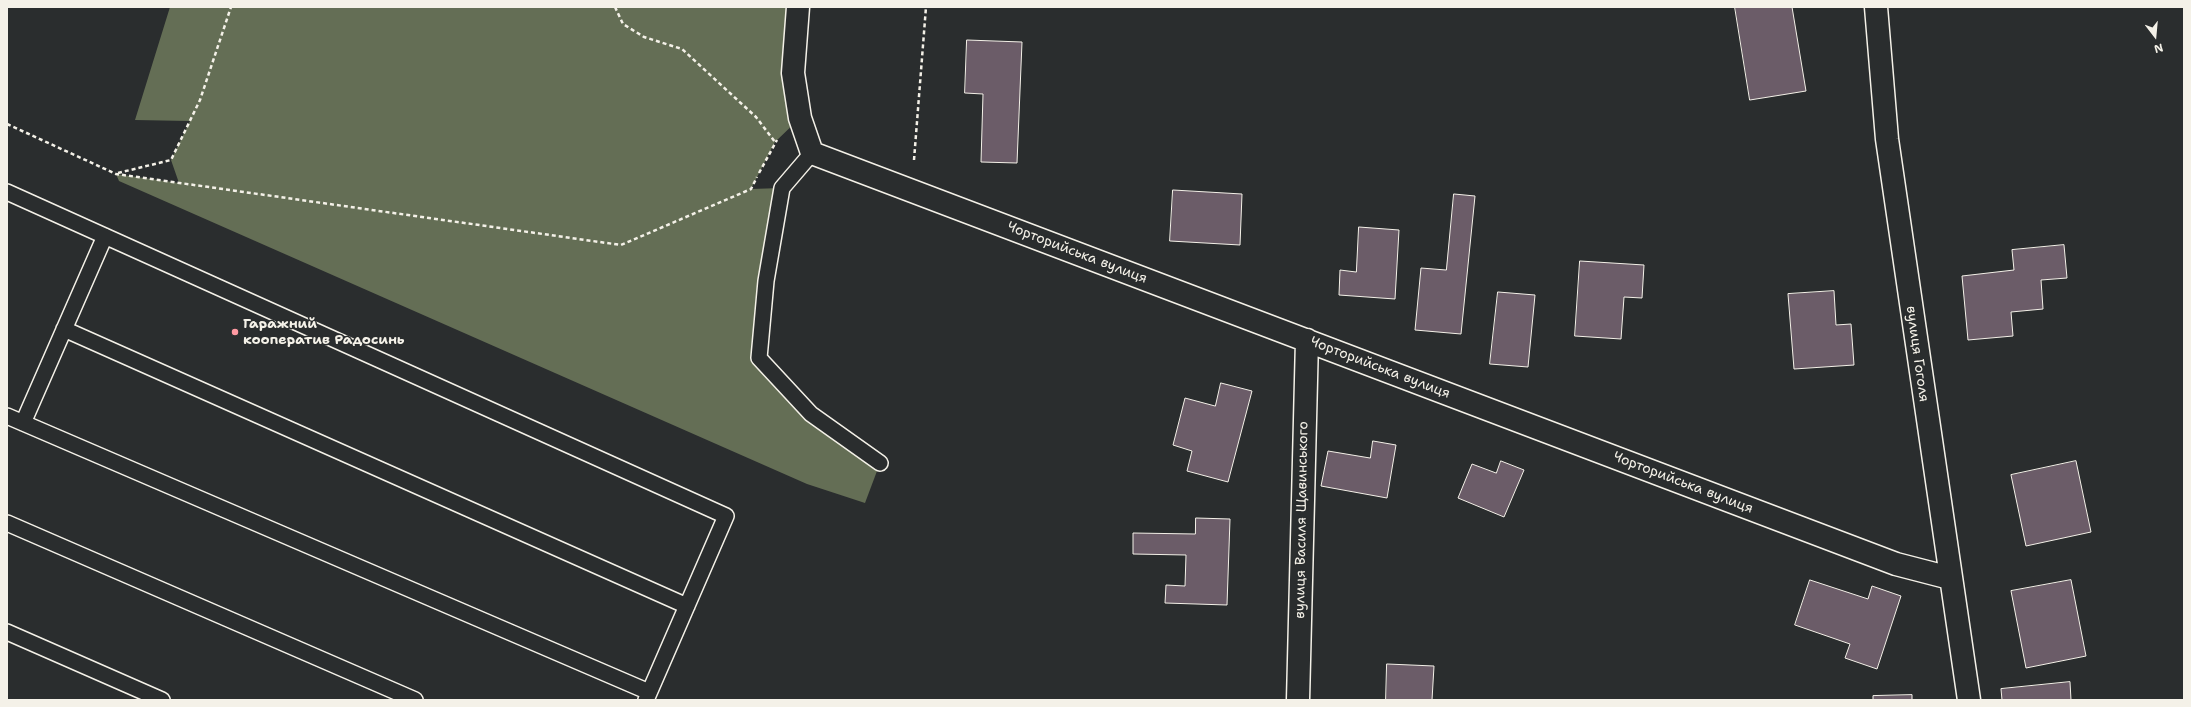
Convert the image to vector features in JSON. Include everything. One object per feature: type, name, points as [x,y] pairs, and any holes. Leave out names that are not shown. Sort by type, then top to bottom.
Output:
[{"type":"street","points":[[798,7],[793,73],[800,118],[812,153]]},
{"type":"street","name":"вулиця Гоголя","points":[[1876,7],[1886,139],[1969,700]]},
{"type":"street","name":"Чорторийська вулиця","points":[[812,153],[1896,564],[1950,578]]},
{"type":"street","name":"вулиця Василя Щавинського","points":[[1298,700],[1307,340]]},
{"type":"lane","points":[[812,153],[782,188],[766,281],[759,358],[811,414],[880,463]]},
{"type":"lane","points":[[7,192],[726,516],[648,696],[7,416]]},
{"type":"lane","points":[[23,423],[105,236]]},
{"type":"lane","points":[[64,329],[687,606]]},
{"type":"lane","points":[[7,523],[415,700]]},
{"type":"lane","points":[[7,632],[162,700]]},
{"type":"path","points":[[116,174],[171,160],[200,100],[230,7]]},
{"type":"path","points":[[615,7],[623,24],[644,37],[682,49],[756,117],[775,142]]},
{"type":"path","points":[[912,190],[926,7]]},
{"type":"path","points":[[7,124],[116,174],[621,245],[751,189],[775,142],[800,118]]},
{"type":"green space","points":[[170,7],[798,7],[800,118],[775,142],[751,189],[782,188],[759,358],[811,414],[880,463],[865,503],[807,484],[119,181],[116,174],[179,183],[171,160],[190,121],[135,120]]},
{"type":"building","points":[[1735,7],[1792,7],[1806,91],[1750,100]]},
{"type":"building","points":[[967,40],[1022,42],[1017,163],[981,162],[983,94],[965,93]]},
{"type":"building","points":[[1173,190],[1242,194],[1240,245],[1170,241]]},
{"type":"building","points":[[1454,194],[1475,196],[1461,334],[1415,330],[1421,268],[1446,270]]},
{"type":"building","points":[[1359,227],[1399,230],[1395,299],[1339,295],[1340,270],[1356,272]]},
{"type":"building","points":[[2064,245],[2067,278],[2041,280],[2043,309],[2011,312],[2013,336],[1968,340],[1962,276],[2014,270],[2012,250]]},
{"type":"building","points":[[1580,261],[1644,265],[1642,298],[1624,297],[1621,339],[1575,336]]},
{"type":"building","points":[[1834,291],[1836,325],[1851,324],[1854,365],[1794,369],[1788,294]]},
{"type":"building","points":[[1498,292],[1535,295],[1528,367],[1490,364]]},
{"type":"building","points":[[1221,383],[1252,391],[1228,482],[1187,471],[1192,451],[1173,445],[1185,398],[1215,406]]},
{"type":"building","points":[[1373,441],[1396,445],[1387,498],[1321,486],[1328,451],[1370,458]]},
{"type":"building","points":[[1501,461],[1524,470],[1504,517],[1458,498],[1472,464],[1496,473]]},
{"type":"building","points":[[2076,461],[2091,532],[2026,546],[2011,475]]},
{"type":"building","points":[[1196,518],[1230,519],[1227,605],[1165,603],[1166,585],[1185,586],[1186,555],[1133,554],[1133,533],[1195,534]]},
{"type":"building","points":[[1810,580],[1868,599],[1872,586],[1901,596],[1877,669],[1845,658],[1850,644],[1795,625]]},
{"type":"building","points":[[2071,580],[2086,656],[2026,668],[2011,591]]},
{"type":"building","points":[[1387,664],[1434,666],[1432,700],[1386,700]]},
{"type":"building","points":[[2070,682],[2071,700],[2002,700],[2001,689]]},
{"type":"building","points":[[1912,695],[1912,700],[1873,700],[1873,696]]},
{"type":"place","name":"Гаражний кооператив Радосинь","points":[[235,332]]}]
